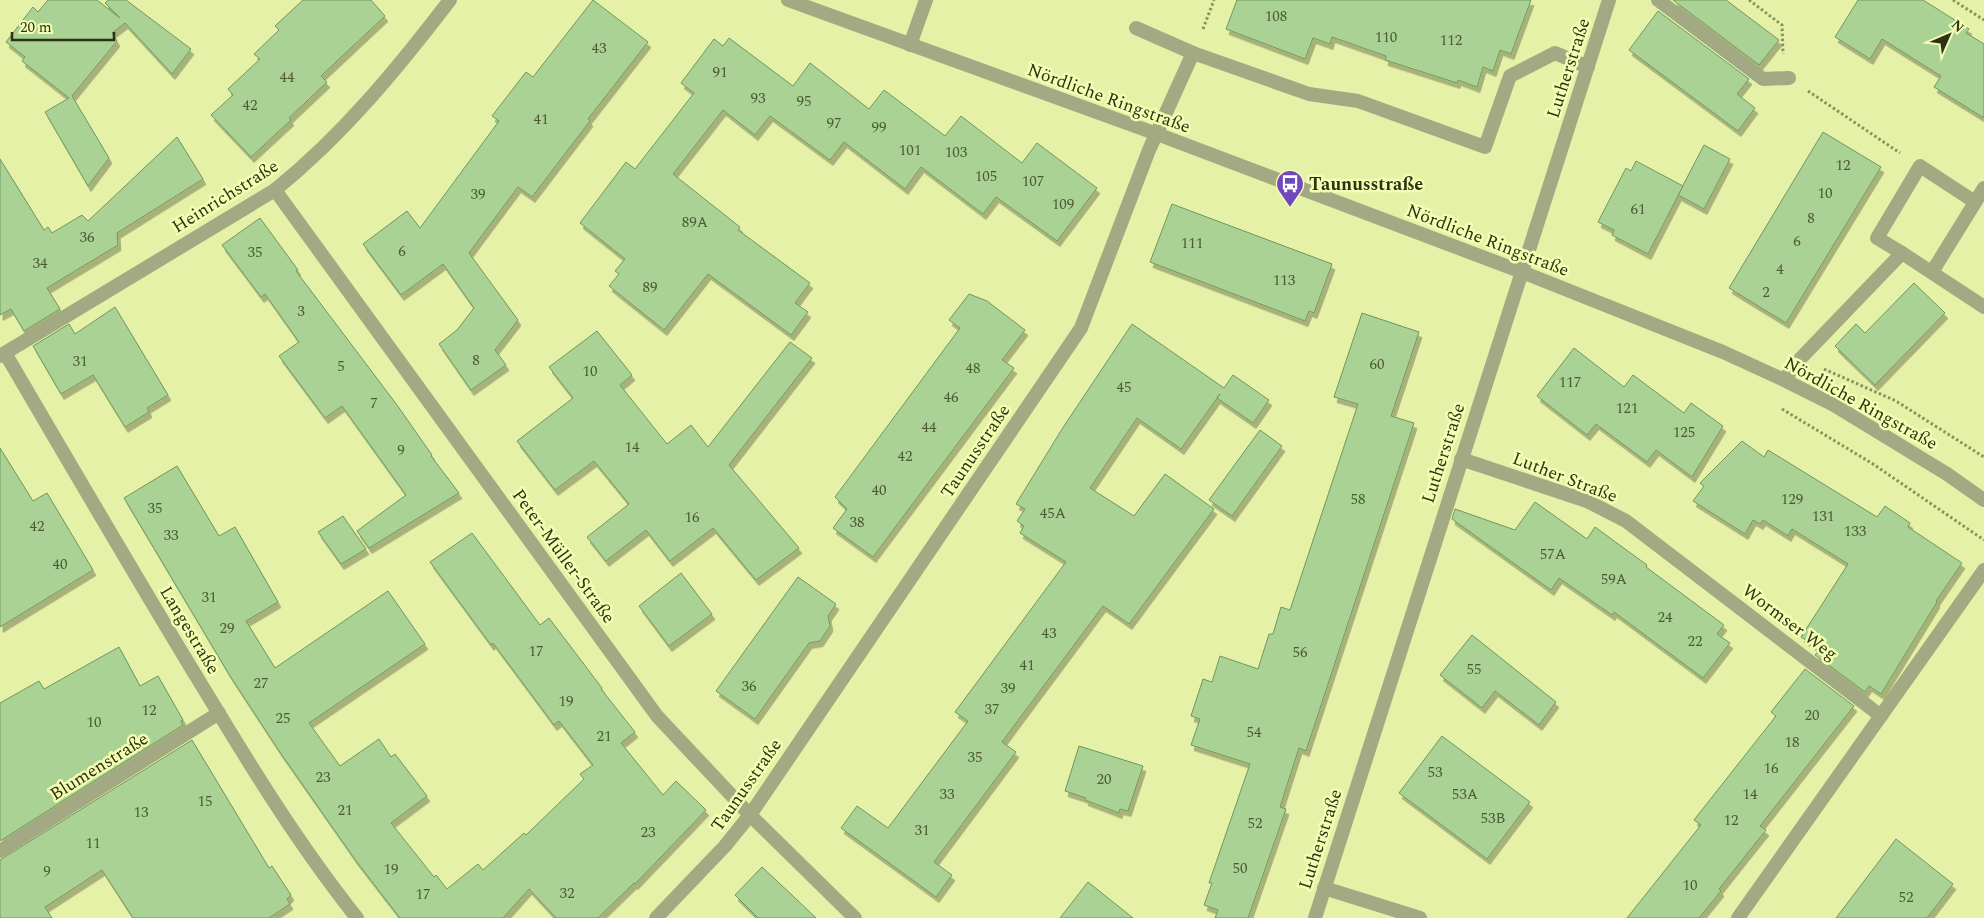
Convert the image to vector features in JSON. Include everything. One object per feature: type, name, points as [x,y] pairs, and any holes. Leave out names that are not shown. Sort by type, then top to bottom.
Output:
[{"type":"street","name":"Heinrichstraße","points":[[3,354],[275,190],[300,170],[386,82],[450,0]]},
{"type":"street","name":"Nördliche Ringstraße","points":[[788,0],[1157,134],[1522,272],[1722,352],[1834,405],[1947,474],[1984,500]]},
{"type":"street","points":[[910,45],[926,0]]},
{"type":"street","name":"Lutherstraße","points":[[1315,918],[1610,0]]},
{"type":"street","points":[[1658,0],[1762,79],[1789,78]]},
{"type":"street","points":[[1136,28],[1193,53],[1309,94],[1358,101],[1485,147],[1510,76],[1555,53],[1588,67]]},
{"type":"street","name":"Taunusstraße","points":[[656,918],[725,846],[750,815],[1081,328],[1146,159],[1193,53]]},
{"type":"street","points":[[1975,202],[1920,166],[1877,238],[1984,307]]},
{"type":"street","points":[[1932,272],[1984,188]]},
{"type":"street","name":"Peter-Müller-Straße","points":[[275,190],[657,716],[750,815],[855,918]]},
{"type":"street","points":[[1784,380],[1801,358],[1902,253]]},
{"type":"street","name":"Langestraße","points":[[3,354],[219,713],[290,826],[357,918]]},
{"type":"street","name":"Luther Straße","points":[[1461,459],[1587,501],[1626,521],[1676,558]]},
{"type":"street","name":"Wormser Weg","points":[[1676,558],[1881,716]]},
{"type":"street","points":[[1738,918],[1984,570]]},
{"type":"street","name":"Blumenstraße","points":[[0,851],[219,713]]},
{"type":"street","points":[[1324,888],[1420,918]]},
{"type":"path","points":[[1193,53],[1214,0]]},
{"type":"path","points":[[1749,0],[1782,25],[1784,69],[1789,78],[1920,166]]},
{"type":"path","points":[[1953,0],[1984,20]]},
{"type":"path","points":[[1781,409],[1873,464],[1984,540]]},
{"type":"building","points":[[48,0],[97,0],[120,18],[105,3],[108,0],[126,0],[191,49],[172,74],[125,23],[112,33],[117,41],[72,96],[109,158],[88,186],[45,112],[69,98],[22,61],[25,57],[6,42],[33,7],[38,12]]},
{"type":"building","points":[[303,0],[371,0],[385,16],[321,76],[327,82],[289,118],[291,120],[251,157],[211,115],[233,95],[228,89],[260,59],[254,54],[279,30],[275,26]]},
{"type":"building","points":[[593,0],[648,42],[588,119],[590,121],[532,197],[518,187],[469,253],[518,320],[495,350],[506,365],[471,390],[439,344],[457,330],[474,308],[443,264],[401,295],[363,244],[407,211],[420,228],[499,121],[492,116],[526,72],[533,77]]},
{"type":"building","points":[[1237,0],[1531,0],[1511,54],[1500,50],[1493,71],[1483,67],[1477,87],[1458,80],[1457,83],[1385,60],[1386,56],[1332,37],[1330,44],[1313,38],[1305,59],[1226,29]]},
{"type":"building","points":[[1673,0],[1726,0],[1779,40],[1759,65]]},
{"type":"building","points":[[1858,0],[1923,0],[1969,29],[1966,33],[1984,44],[1984,118],[1934,87],[1941,76],[1882,39],[1870,59],[1835,37]]},
{"type":"building","points":[[1658,11],[1749,79],[1737,94],[1755,108],[1738,131],[1629,50]]},
{"type":"building","points":[[729,38],[793,86],[810,63],[869,109],[884,90],[945,136],[961,116],[1022,163],[1037,143],[1097,188],[1057,241],[996,197],[983,214],[921,167],[905,189],[844,142],[830,160],[770,116],[755,135],[723,110],[673,174],[740,227],[738,230],[810,283],[795,303],[808,312],[791,335],[708,274],[664,330],[609,286],[619,274],[615,271],[625,259],[580,223],[626,162],[635,169],[694,93],[681,83],[714,39],[723,46]]},
{"type":"building","points":[[1823,132],[1881,167],[1786,323],[1729,288]]},
{"type":"building","points":[[177,137],[203,179],[117,233],[118,245],[47,288],[60,309],[24,331],[11,309],[0,315],[0,159],[44,230],[48,227],[52,233],[82,215],[88,221]]},
{"type":"building","points":[[1704,145],[1730,159],[1704,209],[1678,195]]},
{"type":"building","points":[[1636,161],[1683,186],[1648,254],[1612,235],[1614,230],[1598,222],[1626,168],[1631,171]]},
{"type":"building","points":[[1172,204],[1332,264],[1314,313],[1309,311],[1305,321],[1150,262]]},
{"type":"building","points":[[260,218],[298,270],[296,271],[397,405],[431,456],[459,493],[369,548],[357,531],[406,495],[342,406],[325,418],[279,356],[299,342],[265,294],[261,297],[222,245]]},
{"type":"building","points":[[1914,283],[1945,313],[1875,385],[1835,346],[1856,324],[1865,333]]},
{"type":"building","points":[[969,294],[987,301],[1025,330],[1002,360],[1014,368],[873,557],[833,528],[847,509],[835,497],[960,328],[949,320]]},
{"type":"building","points":[[115,307],[168,395],[147,408],[149,412],[125,427],[93,375],[61,394],[33,346],[69,324],[75,334]]},
{"type":"building","points":[[1362,313],[1419,332],[1391,416],[1414,423],[1306,751],[1299,748],[1280,807],[1286,809],[1248,918],[1215,918],[1218,910],[1204,905],[1212,883],[1209,883],[1250,764],[1191,745],[1200,719],[1191,716],[1203,679],[1212,682],[1220,656],[1258,669],[1269,634],[1273,634],[1281,607],[1290,610],[1358,404],[1334,397]]},
{"type":"building","points":[[1132,324],[1224,388],[1233,375],[1269,400],[1253,423],[1217,398],[1181,449],[1137,418],[1090,488],[1134,516],[1165,474],[1214,509],[1129,624],[1103,606],[1002,742],[1016,752],[934,862],[952,875],[936,897],[841,828],[857,806],[888,828],[968,721],[955,712],[1066,562],[1020,533],[1024,526],[1017,521],[1025,509],[1016,504],[1062,429]]},
{"type":"building","points":[[597,331],[632,375],[620,385],[667,444],[691,425],[708,447],[790,342],[812,358],[729,465],[799,548],[756,580],[713,528],[670,561],[646,530],[606,561],[587,537],[629,504],[594,461],[555,490],[517,441],[573,398],[549,367]]},
{"type":"building","points":[[1574,348],[1624,387],[1633,375],[1684,413],[1691,403],[1723,426],[1692,477],[1656,450],[1647,462],[1596,424],[1587,435],[1537,396]]},
{"type":"building","points":[[1260,430],[1282,446],[1232,516],[1209,500]]},
{"type":"building","points":[[1742,441],[1764,457],[1768,450],[1877,517],[1885,506],[1910,523],[1908,527],[1962,563],[1936,601],[1881,694],[1869,686],[1865,692],[1815,655],[1820,649],[1801,637],[1848,564],[1792,529],[1788,536],[1763,520],[1760,524],[1753,520],[1745,534],[1693,501],[1704,486],[1700,483]]},
{"type":"building","points":[[0,448],[33,501],[47,493],[93,570],[0,627]]},
{"type":"building","points":[[177,466],[219,536],[235,527],[278,602],[246,621],[275,668],[388,591],[425,644],[309,723],[340,766],[379,739],[391,757],[395,754],[427,796],[391,823],[434,877],[436,875],[447,889],[478,864],[483,870],[524,833],[526,835],[584,779],[580,774],[593,765],[559,721],[554,725],[493,643],[491,645],[430,562],[472,533],[540,625],[549,618],[635,732],[621,743],[663,795],[676,781],[706,810],[635,884],[598,918],[556,918],[529,889],[503,918],[400,918],[356,861],[279,751],[230,676],[124,498]]},
{"type":"building","points":[[1535,502],[1587,539],[1595,527],[1724,625],[1717,634],[1730,643],[1703,678],[1614,612],[1612,615],[1559,578],[1551,590],[1452,519],[1455,509],[1515,530]]},
{"type":"building","points":[[343,516],[366,549],[341,564],[318,532]]},
{"type":"building","points":[[681,573],[712,614],[669,646],[639,606]]},
{"type":"building","points":[[798,577],[836,604],[828,616],[830,626],[820,641],[809,643],[755,719],[716,691]]},
{"type":"building","points":[[1472,635],[1556,702],[1539,725],[1495,691],[1482,708],[1440,675]]},
{"type":"building","points":[[119,647],[140,686],[158,676],[183,720],[181,721],[183,725],[0,841],[0,703],[39,681],[44,689]]},
{"type":"building","points":[[1805,669],[1854,706],[1760,826],[1766,830],[1719,889],[1721,891],[1699,918],[1627,918],[1701,825],[1694,820],[1776,716],[1771,712]]},
{"type":"building","points":[[1442,736],[1530,802],[1487,859],[1399,793]]},
{"type":"building","points":[[192,740],[269,868],[272,866],[291,895],[287,899],[290,904],[269,918],[133,918],[102,870],[45,907],[52,918],[0,918],[0,860]]},
{"type":"building","points":[[1079,746],[1143,766],[1128,811],[1120,809],[1119,813],[1065,791]]},
{"type":"building","points":[[1896,839],[1953,884],[1927,918],[1836,918]]},
{"type":"building","points":[[762,867],[816,918],[758,918],[735,895]]},
{"type":"building","points":[[1088,882],[1133,918],[1060,918]]},
{"type":"place","name":"Taunusstraße","points":[[1290,208]]}]
